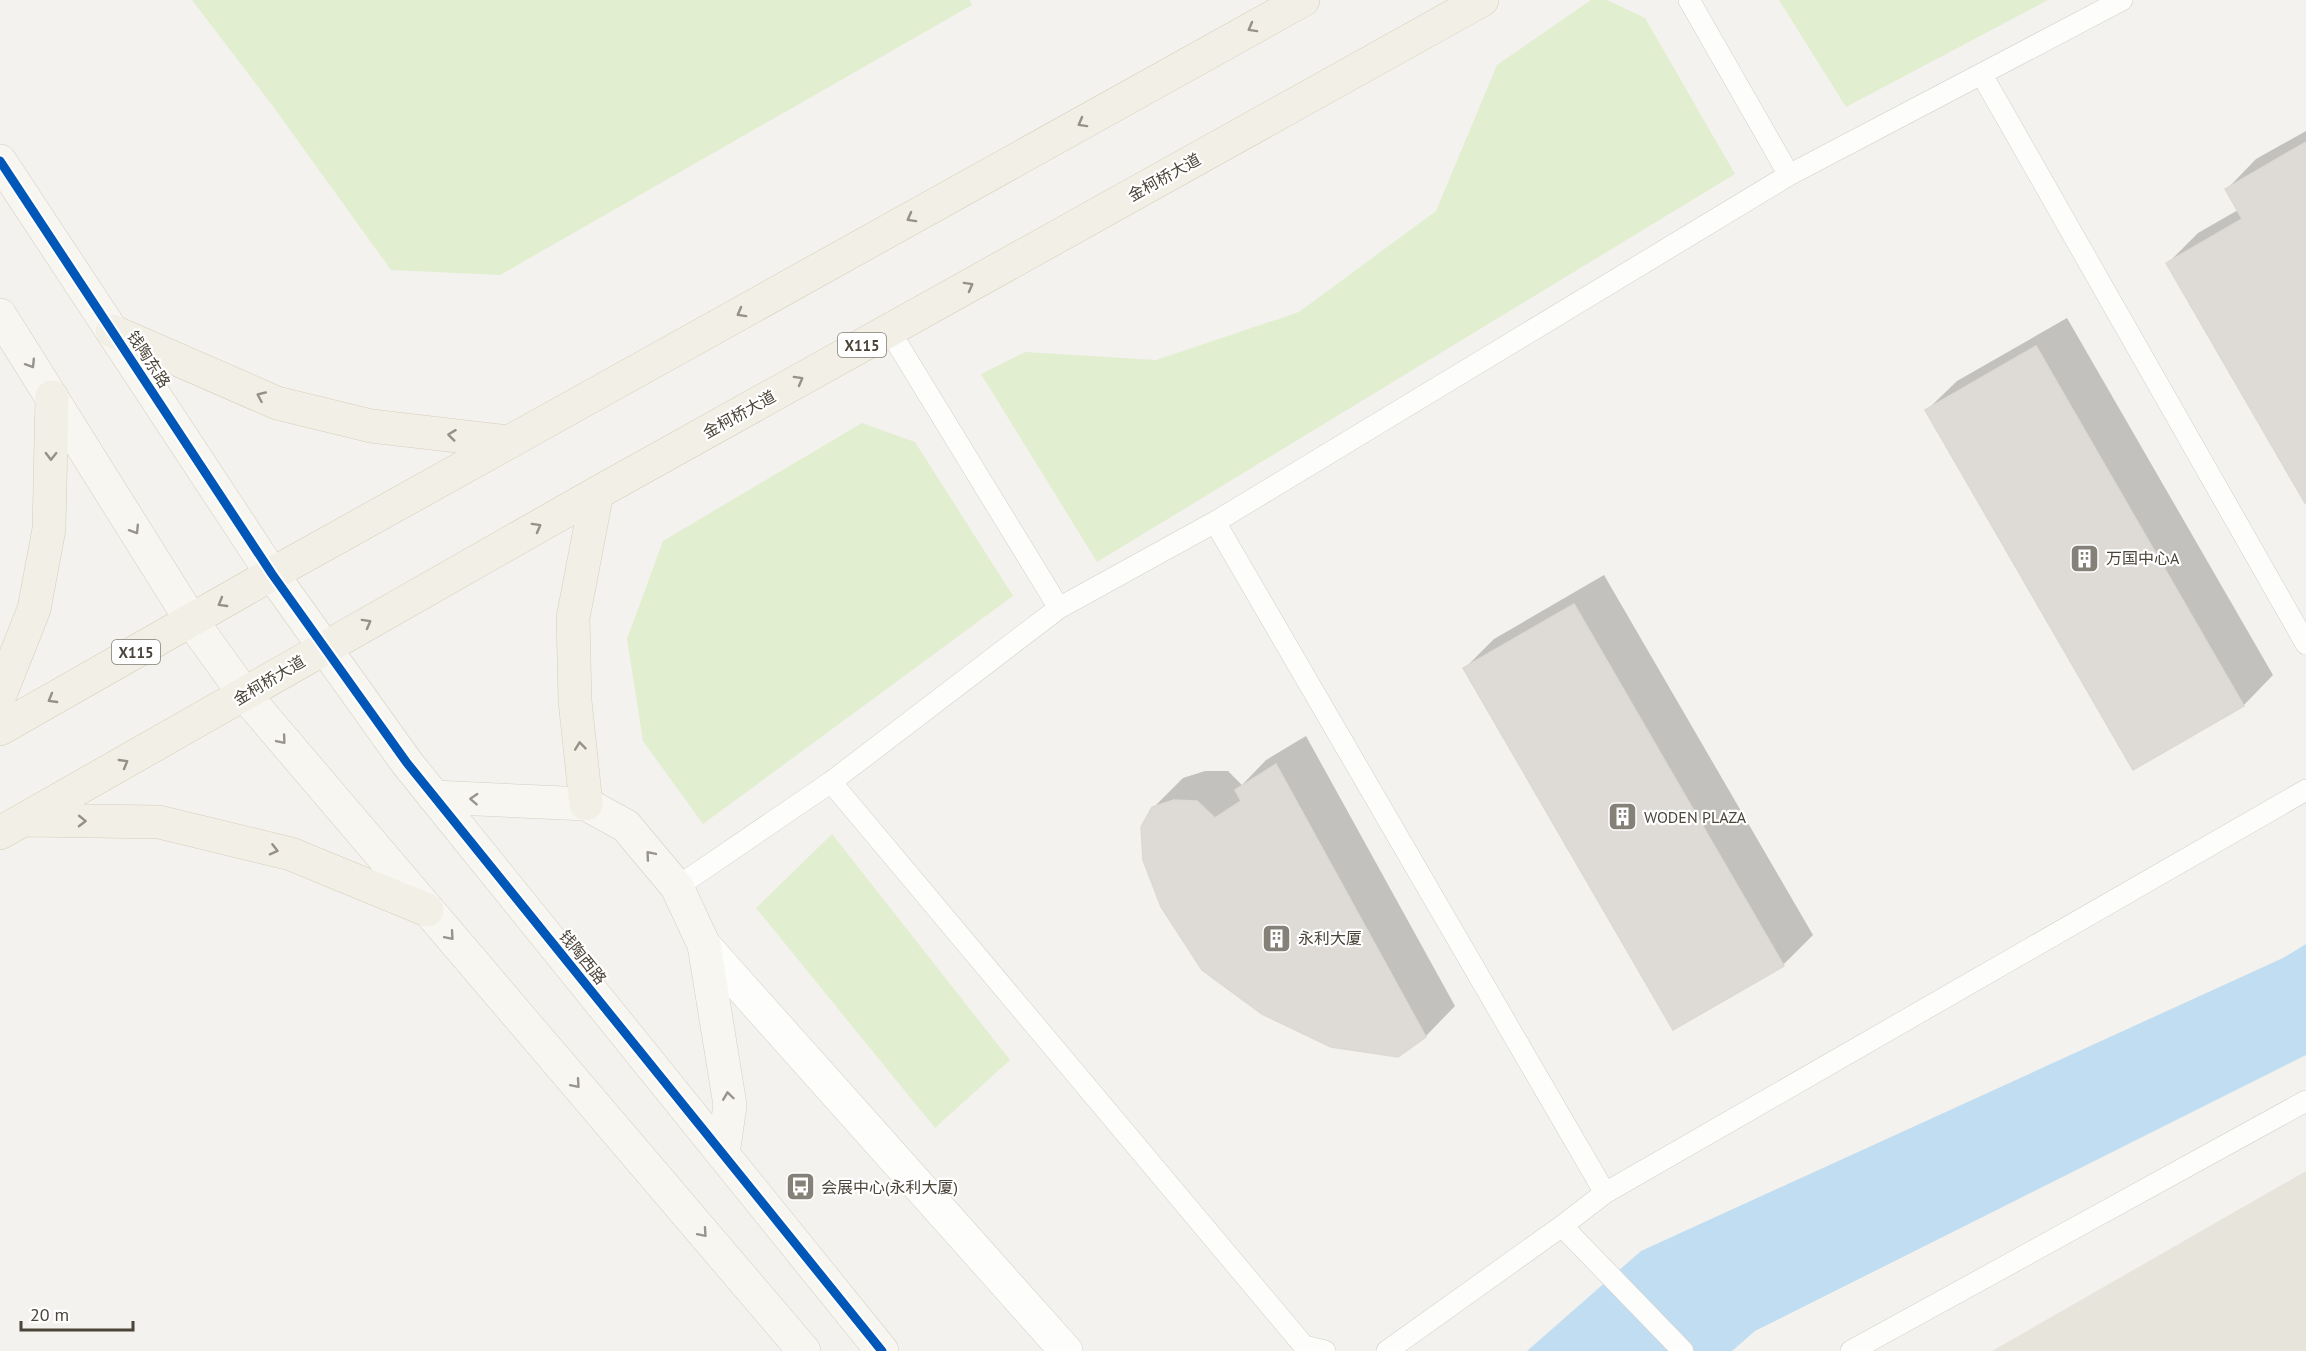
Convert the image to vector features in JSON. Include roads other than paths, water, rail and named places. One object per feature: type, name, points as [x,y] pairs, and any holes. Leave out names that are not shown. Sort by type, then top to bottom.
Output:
[{"type":"main road","name":"X115","points":[[0,729],[272,574],[1303,0]]},
{"type":"main road","name":"金柯桥大道","points":[[12,827],[244,695],[325,646],[1482,0]]},
{"type":"main road","points":[[112,331],[277,403],[371,426],[510,442]]},
{"type":"main road","points":[[0,695],[34,609],[49,529],[52,397]]},
{"type":"main road","points":[[586,804],[575,701],[573,618],[597,493]]},
{"type":"main road","points":[[12,827],[159,822],[291,854],[427,910]]},
{"type":"street","name":"钱陶东路","points":[[0,160],[272,574]]},
{"type":"street","points":[[0,315],[191,620],[244,695],[798,1347]]},
{"type":"street","name":"钱陶西路","points":[[272,574],[407,764],[882,1351]]},
{"type":"street","points":[[434,797],[586,804],[626,826],[677,887],[704,945],[729,1105],[723,1154]]},
{"type":"street","points":[[704,945],[1066,1351]]},
{"type":"lane","points":[[1689,0],[1790,175]]},
{"type":"lane","points":[[677,887],[831,782],[1059,608],[1215,522],[1790,175],[2122,0]]},
{"type":"lane","points":[[1982,75],[2306,644]]},
{"type":"lane","points":[[889,330],[1059,608]]},
{"type":"lane","points":[[1215,522],[1605,1193]]},
{"type":"lane","points":[[831,782],[1304,1346],[1325,1351]]},
{"type":"lane","points":[[1387,1351],[1605,1193],[2306,790]]},
{"type":"lane","points":[[1851,1351],[2306,1101]]},
{"type":"lane","points":[[1562,1226],[1683,1351]]},
{"type":"water","points":[[2306,944],[2306,1055],[1755,1331],[1732,1351],[1527,1351],[1641,1251],[2283,958]]},
{"type":"place","name":"万国中心A","points":[[2085,558]]},
{"type":"place","name":"WODEN PLAZA","points":[[1623,817]]},
{"type":"place","name":"永利大厦","points":[[1277,938]]},
{"type":"place","name":"会展中心(永利大厦)","points":[[800,1187]]}]
